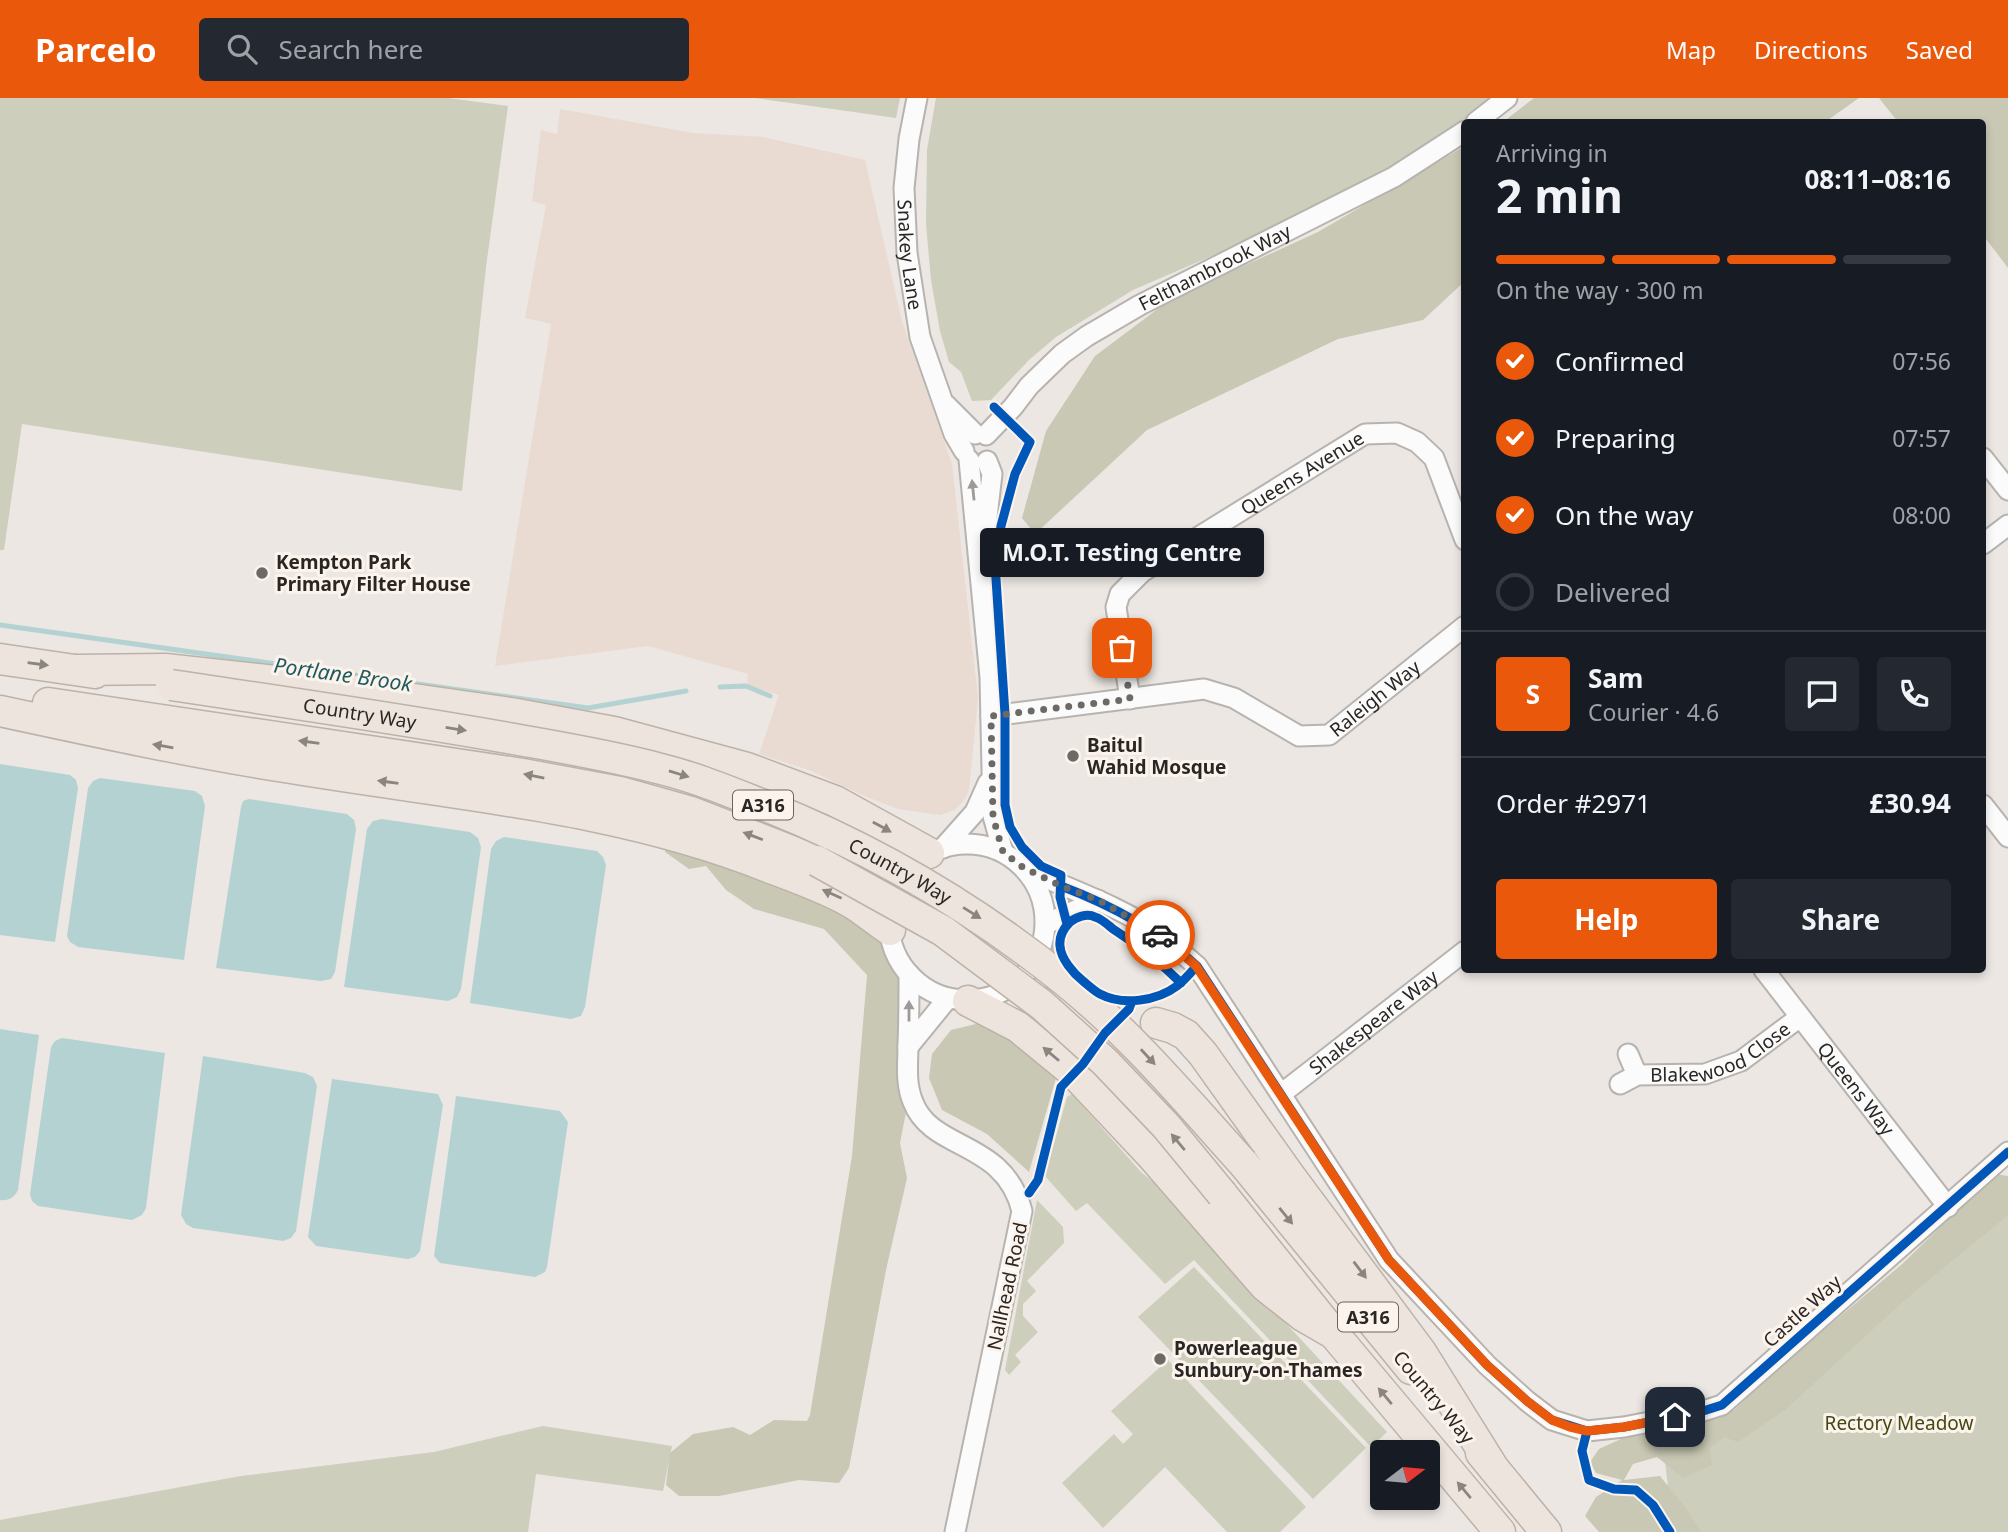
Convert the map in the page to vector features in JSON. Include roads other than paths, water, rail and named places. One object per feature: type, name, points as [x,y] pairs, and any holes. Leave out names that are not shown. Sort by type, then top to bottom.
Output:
[{"type":"highway","name":"Country Way","points":[[0,659],[463,730],[658,768],[717,786],[822,828],[899,868],[990,925],[1066,981],[1142,1051],[1243,1163],[1546,1532]]},
{"type":"highway","points":[[76,670],[165,669],[330,687],[511,713],[614,732],[747,768],[835,801],[936,851]]},
{"type":"highway","name":"Country Way","points":[[0,696],[523,774],[620,792],[691,812],[817,861],[943,932],[1042,1005],[1105,1062],[1166,1126],[1334,1334],[1500,1532]]},
{"type":"highway","points":[[0,711],[144,742],[292,769],[589,814],[657,830],[721,848],[804,882],[854,904],[890,930]]},
{"type":"highway","points":[[958,1000],[1018,1027],[1074,1073],[1151,1155],[1265,1286],[1303,1316],[1334,1334]]},
{"type":"highway","points":[[1156,1023],[1186,1035],[1203,1054],[1421,1352],[1494,1469]]},
{"type":"street","name":"Snakey Lane","points":[[917,98],[904,188],[907,253],[920,337],[954,434],[992,474],[980,569],[990,677],[990,778],[993,817],[1003,852]]},
{"type":"street","points":[[1480,119],[1507,98]]},
{"type":"street","name":"Felthambrook Way","points":[[974,457],[966,440],[981,434],[1005,417],[1029,386],[1062,354],[1087,336],[1140,305],[1394,177],[1461,134]]},
{"type":"street","name":"Snakey Lane","points":[[946,405],[981,434]]},
{"type":"street","name":"Queens Avenue","points":[[1130,699],[1116,607],[1121,594],[1142,572],[1365,434],[1397,433],[1417,442],[1434,458],[1461,529]]},
{"type":"street","points":[[974,457],[993,454],[993,443],[981,434]]},
{"type":"street","points":[[1986,461],[2008,490]]},
{"type":"street","points":[[1986,542],[2008,525]]},
{"type":"street","name":"Raleigh Way","points":[[991,716],[1204,689],[1234,698],[1299,736],[1329,735],[1461,629]]},
{"type":"street","name":"Snakey Lane","points":[[936,851],[975,812],[990,778]]},
{"type":"street","points":[[1986,809],[2008,837]]},
{"type":"street","points":[[1024,868],[1044,909],[1046,924],[1034,964],[1014,986],[981,1000],[958,1000],[929,990],[909,974],[901,964],[890,930],[890,912],[898,887],[909,869],[936,851],[976,844],[1003,852],[1024,868],[1098,900],[1153,930],[1196,966],[1281,1094]]},
{"type":"street","points":[[1046,924],[1098,900]]},
{"type":"street","name":"Shakespeare Way","points":[[1281,1094],[1461,954]]},
{"type":"street","name":"Queens Way","points":[[1766,973],[1948,1207]]},
{"type":"street","name":"Nallhead Road","points":[[909,974],[907,1075],[912,1100],[919,1115],[929,1126],[986,1158],[1006,1175],[1014,1186],[1022,1211],[956,1532]]},
{"type":"street","points":[[908,1047],[958,1000]]},
{"type":"street","name":"Blakewood Close","points":[[1628,1054],[1629,1080],[1705,1074],[1741,1061],[1800,1017]]},
{"type":"street","name":"Castle Way","points":[[1281,1094],[1389,1260],[1487,1365],[1527,1401],[1552,1420],[1587,1431],[1650,1422],[1722,1405],[2008,1152]]},
{"type":"water","points":[[0,764],[70,775],[76,780],[78,788],[55,942],[0,935]]},
{"type":"water","points":[[100,778],[195,791],[202,796],[205,806],[184,960],[78,947],[70,942],[67,936],[88,788],[93,781]]},
{"type":"water","points":[[249,799],[347,814],[354,820],[356,829],[335,972],[331,979],[321,981],[216,968],[241,807],[243,801]]},
{"type":"water","points":[[382,819],[470,832],[478,838],[481,847],[461,989],[457,997],[448,1001],[344,987],[367,829],[373,821]]},
{"type":"water","points":[[504,837],[597,851],[603,857],[606,865],[585,1007],[581,1016],[571,1019],[470,1003],[491,849],[496,841]]},
{"type":"water","points":[[0,1029],[39,1035],[18,1190],[11,1198],[3,1200],[0,1200]]},
{"type":"water","points":[[62,1038],[165,1053],[146,1208],[142,1215],[132,1220],[38,1206],[32,1201],[30,1194],[51,1047],[55,1041]]},
{"type":"water","points":[[203,1056],[305,1073],[313,1077],[317,1086],[296,1231],[291,1238],[283,1241],[193,1228],[186,1224],[181,1215]]},
{"type":"water","points":[[332,1079],[438,1094],[443,1105],[420,1251],[415,1257],[408,1259],[316,1246],[308,1237]]},
{"type":"water","points":[[456,1096],[560,1111],[568,1122],[547,1267],[545,1272],[535,1277],[440,1263],[434,1256]]},
{"type":"waterway","name":"Portlane Brook","points":[[0,625],[588,708],[686,691]]},
{"type":"waterway","name":"Portlane Brook","points":[[720,687],[746,686],[770,696]]},
{"type":"tunnel","points":[[1044,936],[1061,986]]},
{"type":"place","name":"Kempton Park Primary Filter House","points":[[262,573]]},
{"type":"place","name":"M.O.T. Testing Centre","points":[[1122,648]]},
{"type":"place","name":"Baitul Wahid Mosque","points":[[1073,756]]},
{"type":"place","name":"Powerleague Sunbury-on-Thames","points":[[1160,1359]]},
{"type":"park label","name":"Rectory Meadow","points":[[1899,1423]]}]
